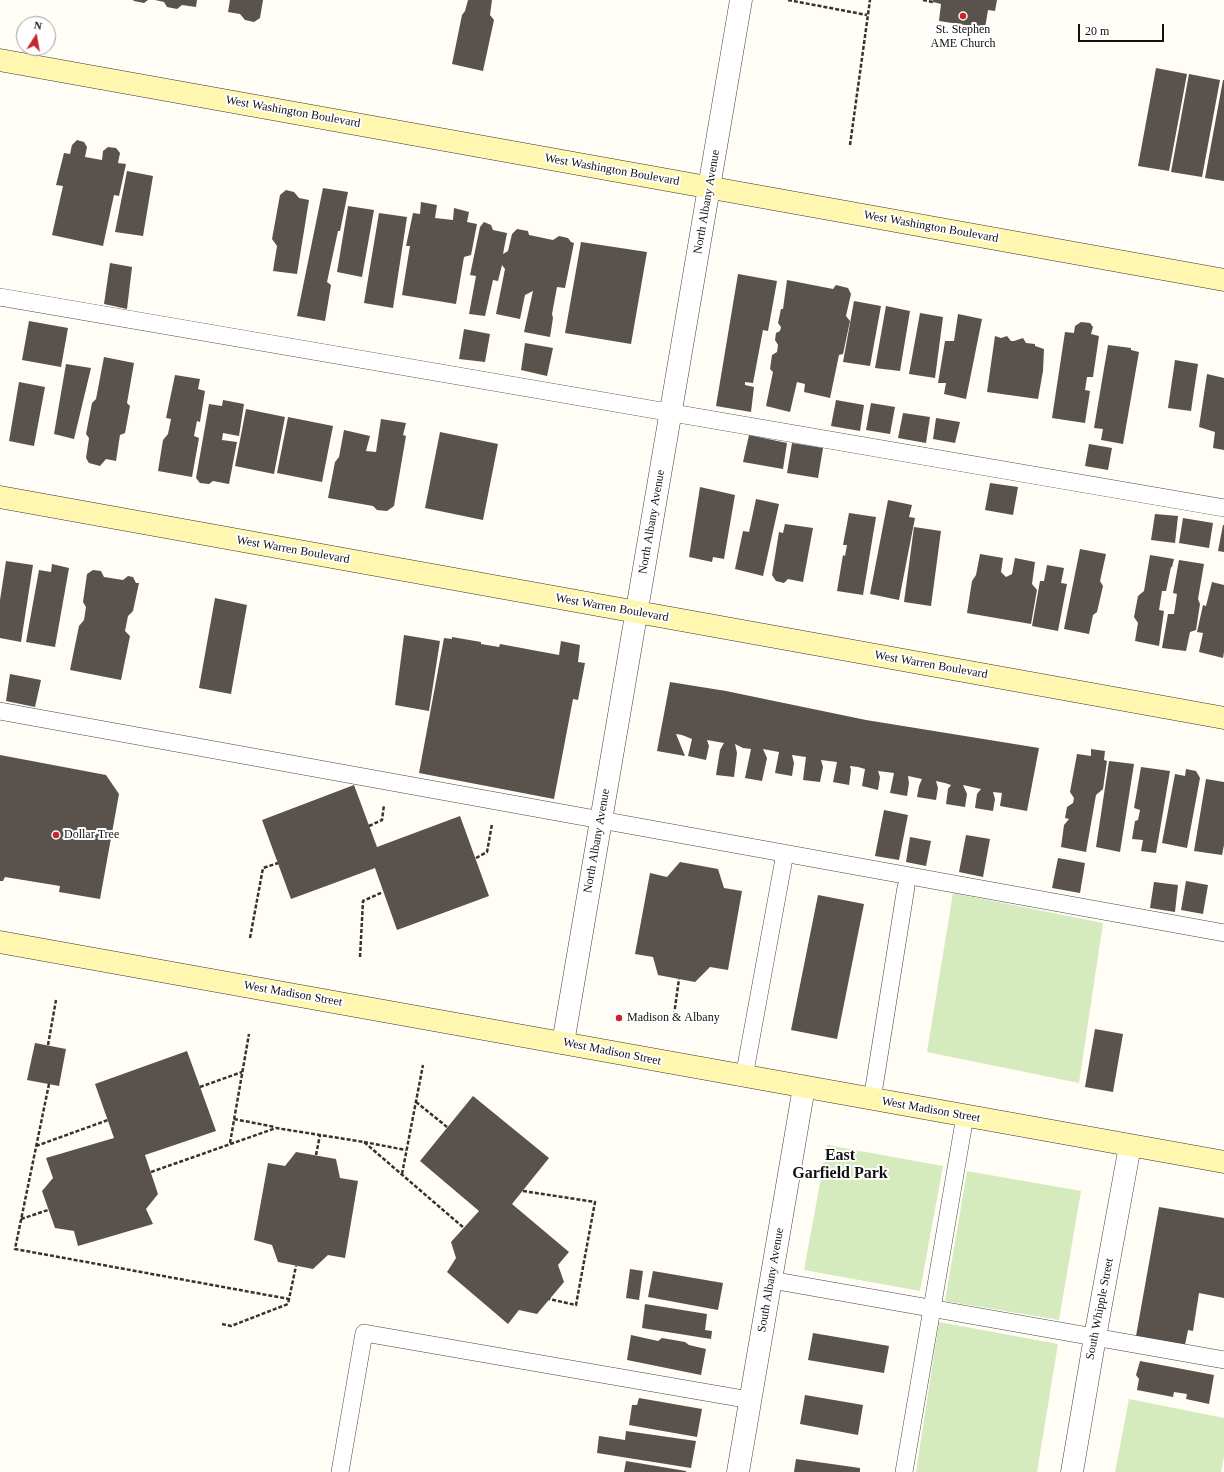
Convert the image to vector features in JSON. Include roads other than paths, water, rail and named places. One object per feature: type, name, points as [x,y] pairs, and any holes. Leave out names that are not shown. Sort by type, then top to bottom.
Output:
[{"type":"street","name":"North Albany Avenue","points":[[563,1043],[741,0]]},
{"type":"street","name":"West Washington Boulevard","points":[[0,60],[1224,280]]},
{"type":"street","name":"West Warren Boulevard","points":[[0,497],[1224,718]]},
{"type":"street","name":"West Madison Street","points":[[0,942],[563,1043],[804,1088],[1224,1162]]},
{"type":"street","name":"South Albany Avenue","points":[[738,1472],[804,1088]]},
{"type":"street","name":"South Whipple Street","points":[[1072,1472],[1130,1146]]},
{"type":"lane","points":[[0,297],[1224,508]]},
{"type":"lane","points":[[0,711],[1224,933]]},
{"type":"lane","points":[[744,1077],[785,853]]},
{"type":"lane","points":[[872,1100],[906,887]]},
{"type":"lane","points":[[904,1472],[965,1116]]},
{"type":"lane","points":[[771,1280],[1224,1360]]},
{"type":"lane","points":[[340,1472],[364,1333],[750,1400]]},
{"type":"place","name":"St. Stephen AME Church","points":[[963,16]]},
{"type":"place","name":"Dollar Tree","points":[[56,835]]},
{"type":"place","name":"Madison & Albany","points":[[619,1018]]},
{"type":"district","name":"East Garfield Park","points":[[840,1165]]}]
